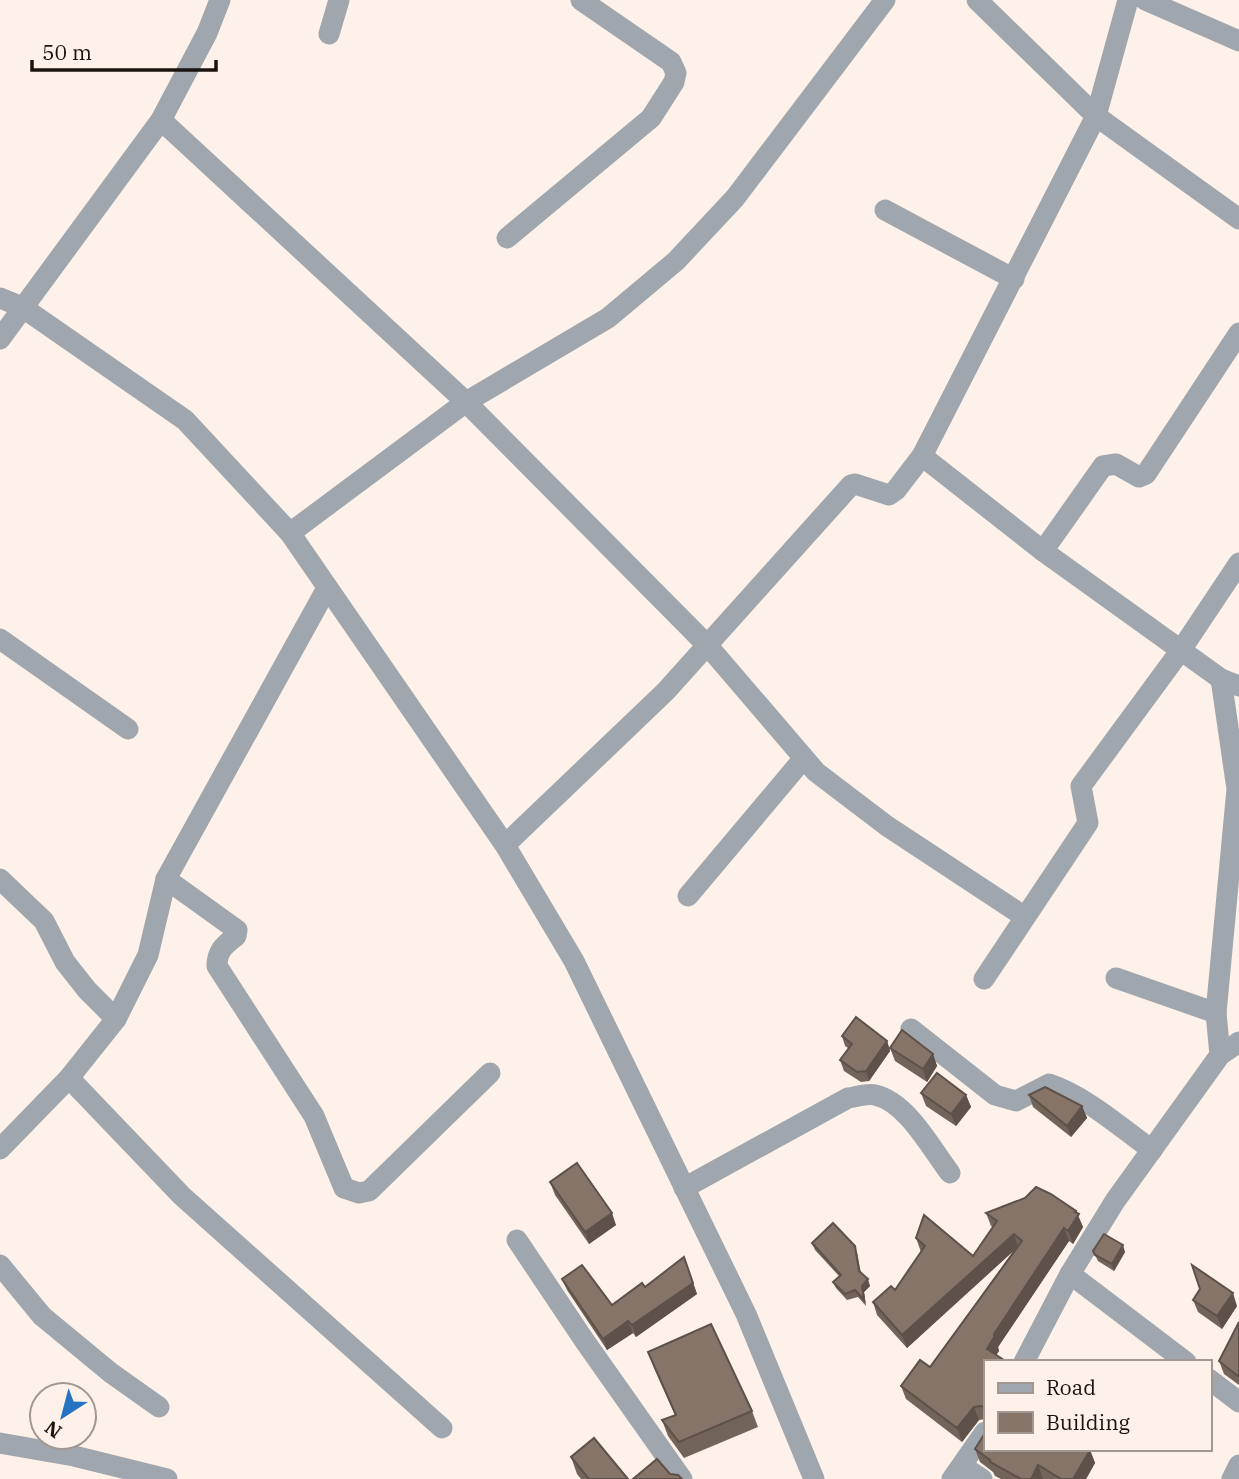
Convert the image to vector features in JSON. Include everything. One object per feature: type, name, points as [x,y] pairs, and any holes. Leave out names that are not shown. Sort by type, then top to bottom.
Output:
[{"type":"street","points":[[0,339],[160,120],[207,33],[220,0]]},
{"type":"street","points":[[329,34],[339,0]]},
{"type":"street","points":[[507,238],[652,118],[674,82],[676,73],[671,62],[581,0]]},
{"type":"street","points":[[290,533],[466,402],[608,318],[676,261],[735,198],[885,0]]},
{"type":"street","points":[[976,0],[1096,116],[1239,219]]},
{"type":"street","points":[[505,845],[666,691],[851,485],[889,495],[896,490],[922,456],[1096,116],[1128,0]]},
{"type":"street","points":[[1145,0],[1239,41]]},
{"type":"street","points":[[160,120],[466,402],[708,646],[816,772],[887,826],[1025,918]]},
{"type":"street","points":[[885,210],[1014,279]]},
{"type":"street","points":[[0,298],[22,307],[185,420],[290,533],[505,845],[574,961],[746,1314],[813,1479]]},
{"type":"street","points":[[1043,551],[1103,466],[1116,464],[1139,477],[1146,474],[1239,333]]},
{"type":"street","points":[[922,456],[1043,551],[1230,682],[1237,789],[1216,1013],[1220,1055]]},
{"type":"street","points":[[984,979],[1088,823],[1081,786],[1181,650],[1239,563]]},
{"type":"street","points":[[0,1149],[69,1078],[116,1019],[148,955],[166,879],[327,588]]},
{"type":"street","points":[[0,639],[128,729]]},
{"type":"street","points":[[688,897],[804,758]]},
{"type":"street","points":[[0,879],[44,921],[65,962],[87,990],[116,1019]]},
{"type":"street","points":[[166,879],[237,930],[236,936],[222,947],[217,956],[217,966],[314,1116],[344,1188],[359,1193],[369,1191],[489,1073]]},
{"type":"street","points":[[1116,978],[1216,1013]]},
{"type":"street","points":[[911,1029],[995,1095],[1016,1101],[1049,1084],[1073,1094],[1152,1150]]},
{"type":"street","points":[[1025,1360],[1070,1274],[1115,1201],[1220,1055],[1239,1042]]},
{"type":"street","points":[[69,1078],[182,1196],[442,1428]]},
{"type":"street","points":[[684,1188],[848,1098],[873,1094],[891,1101],[904,1111],[950,1173]]},
{"type":"street","points":[[517,1240],[682,1479]]},
{"type":"street","points":[[0,1265],[42,1316],[110,1373],[159,1407]]},
{"type":"street","points":[[1070,1274],[1183,1360]]},
{"type":"street","points":[[1211,1381],[1239,1402]]},
{"type":"street","points":[[982,1479],[957,1472],[984,1433]]},
{"type":"street","points":[[0,1443],[63,1454],[167,1479]]},
{"type":"street","points":[[1232,1479],[1239,1465]]},
{"type":"building","points":[[856,1017],[887,1041],[866,1071],[857,1072],[840,1060],[852,1044],[842,1036]]},
{"type":"building","points":[[902,1030],[933,1054],[923,1069],[890,1048]]},
{"type":"building","points":[[937,1073],[966,1095],[951,1114],[921,1093]]},
{"type":"building","points":[[1045,1087],[1082,1106],[1067,1126],[1029,1095]]},
{"type":"building","points":[[577,1163],[612,1213],[585,1232],[550,1182]]},
{"type":"building","points":[[1036,1187],[1079,1214],[1068,1231],[1064,1228],[994,1334],[987,1349],[1004,1360],[984,1360],[984,1407],[974,1407],[957,1428],[901,1386],[920,1360],[930,1367],[1022,1241],[1014,1234],[902,1335],[873,1302],[891,1286],[895,1290],[925,1246],[916,1238],[924,1215],[973,1256],[997,1221],[986,1213],[1025,1198]]},
{"type":"building","points":[[833,1223],[855,1246],[859,1271],[868,1279],[862,1286],[864,1300],[855,1290],[845,1294],[833,1282],[841,1275],[812,1243]]},
{"type":"building","points":[[1104,1234],[1123,1245],[1112,1264],[1095,1255],[1093,1251]]},
{"type":"building","points":[[684,1257],[693,1283],[632,1325],[628,1321],[603,1339],[562,1279],[582,1265],[612,1305],[642,1283],[645,1287]]},
{"type":"building","points":[[1192,1265],[1233,1293],[1217,1316],[1193,1300],[1200,1289]]},
{"type":"building","points":[[1239,1322],[1239,1374],[1238,1376],[1219,1361]]},
{"type":"building","points":[[711,1324],[752,1411],[679,1442],[662,1420],[676,1415],[648,1352]]},
{"type":"building","points":[[984,1435],[984,1451],[1089,1451],[1073,1479],[1061,1479],[1038,1465],[1031,1479],[1021,1479],[990,1462],[975,1449]]},
{"type":"building","points":[[594,1438],[628,1479],[589,1479],[571,1457]]},
{"type":"building","points":[[657,1459],[670,1474],[678,1475],[682,1479],[633,1479]]}]
